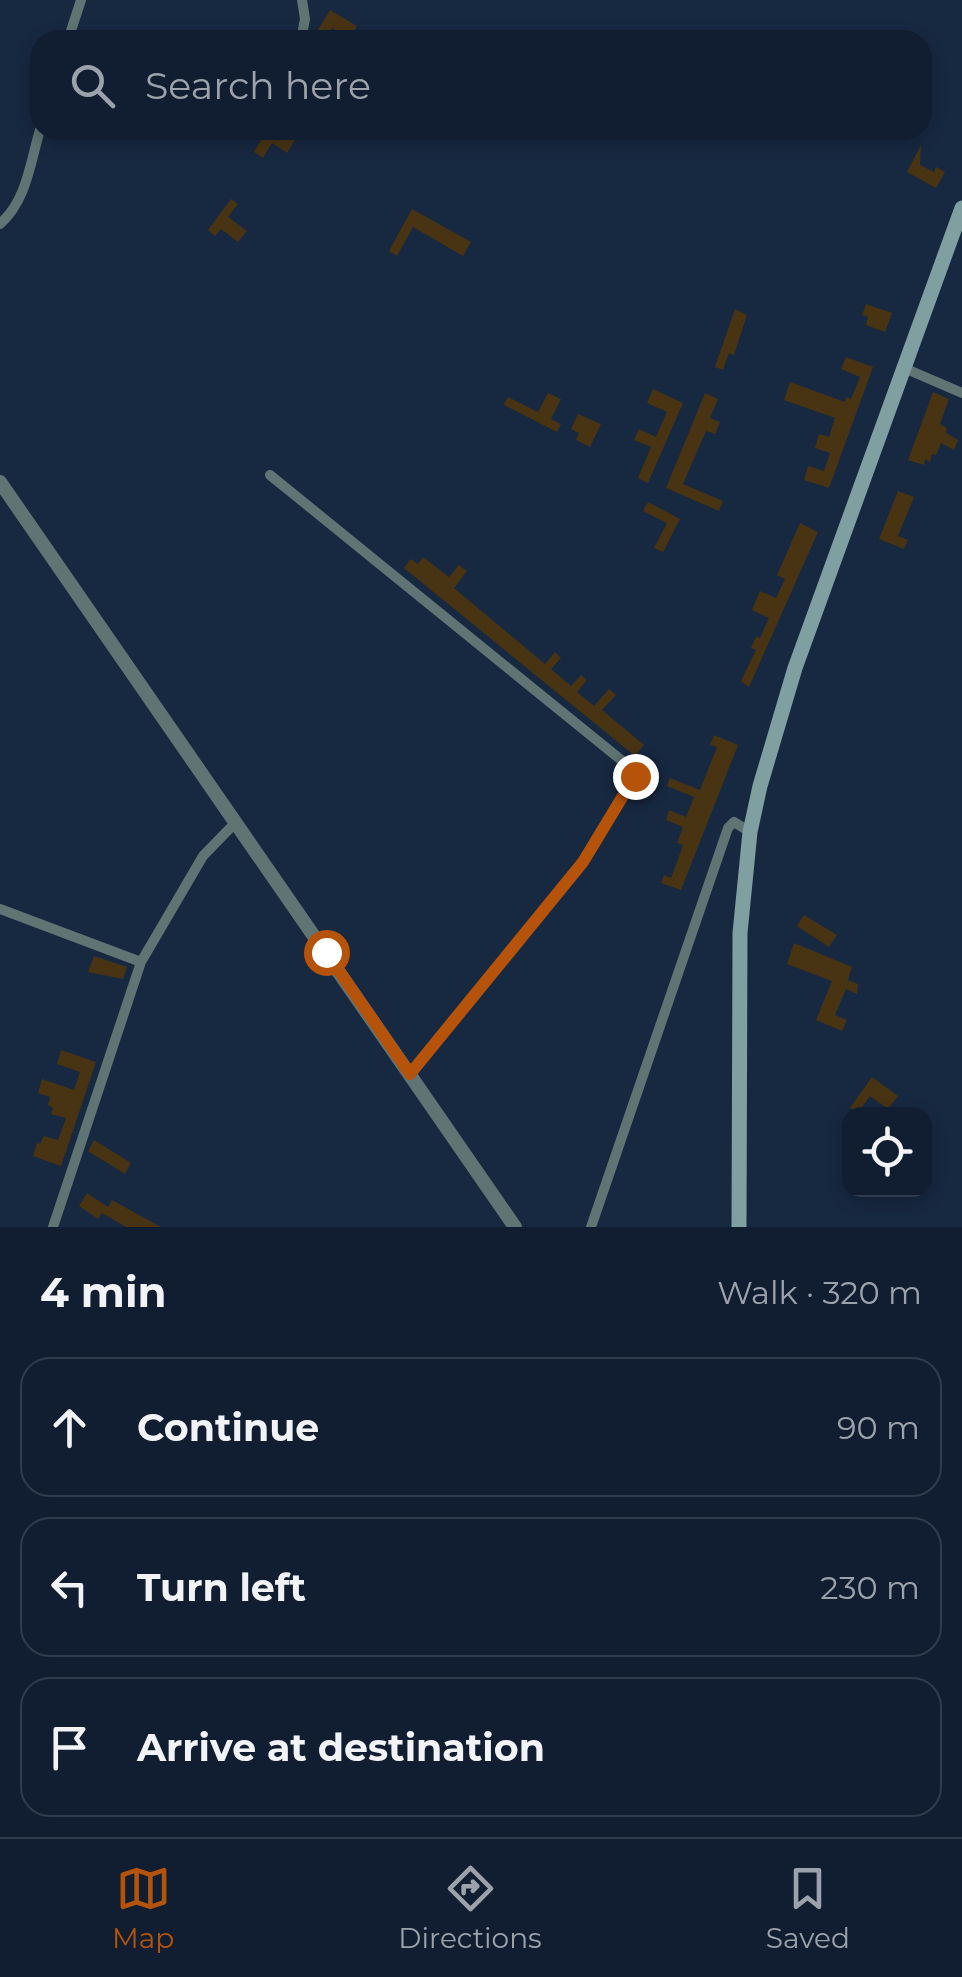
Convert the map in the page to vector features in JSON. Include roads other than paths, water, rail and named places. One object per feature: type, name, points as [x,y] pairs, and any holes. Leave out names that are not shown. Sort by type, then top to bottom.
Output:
[{"type":"main road","points":[[738,1224],[740,933],[750,832],[760,786],[796,668],[961,214]]},
{"type":"street","points":[[71,30],[81,0]]},
{"type":"street","points":[[302,0],[303,30]]},
{"type":"street","points":[[0,224],[22,196],[37,140]]},
{"type":"street","points":[[904,368],[962,392]]},
{"type":"street","points":[[270,475],[626,764],[635,776],[583,862],[410,1074]]},
{"type":"street","points":[[0,482],[515,1227]]},
{"type":"street","points":[[53,1227],[141,962],[203,856],[236,822]]},
{"type":"street","points":[[591,1227],[728,828],[734,822],[750,832]]},
{"type":"street","points":[[0,909],[141,962]]}]
